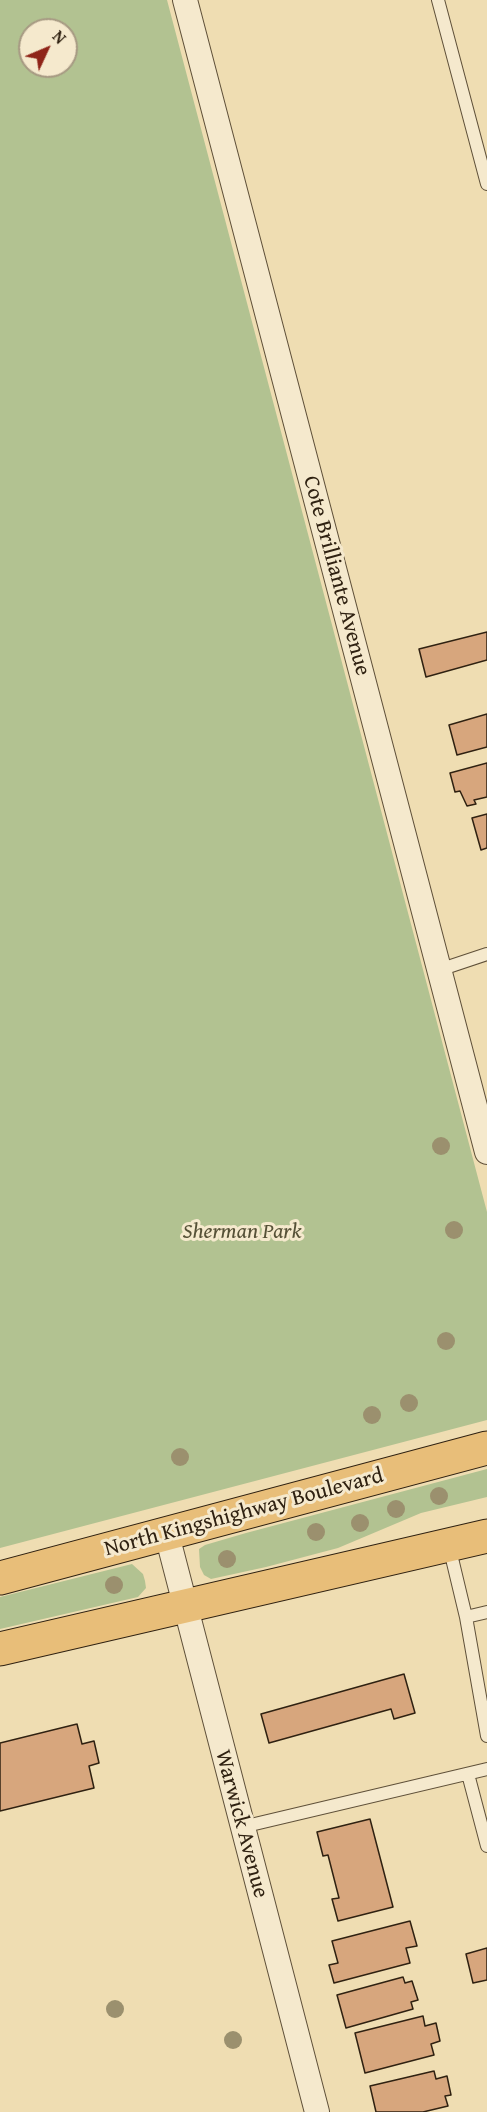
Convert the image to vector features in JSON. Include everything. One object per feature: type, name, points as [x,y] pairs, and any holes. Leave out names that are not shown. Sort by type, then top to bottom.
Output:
[{"type":"main road","name":"North Kingshighway Boulevard","points":[[0,1578],[487,1448]]},
{"type":"main road","points":[[0,1649],[487,1536]]},
{"type":"street","name":"Cote Brilliante Avenue","points":[[185,0],[487,1152]]},
{"type":"street","name":"Warwick Avenue","points":[[167,1535],[317,2112]]},
{"type":"lane","points":[[438,0],[487,184]]},
{"type":"lane","points":[[439,970],[487,954]]},
{"type":"lane","points":[[449,1545],[466,1617],[487,1736]]},
{"type":"lane","points":[[466,1617],[487,1612]]},
{"type":"lane","points":[[242,1827],[487,1769]]},
{"type":"lane","points":[[468,1774],[487,1846]]},
{"type":"green space","name":"Sherman Park","points":[[0,0],[167,0],[487,1212],[487,1420],[0,1548]]},
{"type":"green space","points":[[487,1469],[487,1497],[421,1513],[338,1548],[211,1579],[204,1575],[200,1567],[199,1549],[205,1545]]},
{"type":"green space","points":[[132,1564],[143,1574],[145,1581],[146,1588],[138,1597],[0,1629],[0,1597]]},
{"type":"building","points":[[487,632],[487,660],[426,677],[419,649]]},
{"type":"building","points":[[487,714],[487,747],[457,755],[449,725]]},
{"type":"building","points":[[487,763],[487,797],[474,800],[476,804],[467,806],[460,791],[455,792],[450,773]]},
{"type":"building","points":[[487,814],[487,848],[481,850],[472,818]]},
{"type":"building","points":[[404,1674],[415,1713],[394,1719],[391,1709],[269,1743],[261,1714]]},
{"type":"building","points":[[77,1724],[82,1744],[94,1741],[99,1763],[89,1766],[94,1788],[0,1811],[0,1743]]},
{"type":"building","points":[[370,1819],[393,1907],[338,1921],[332,1899],[339,1898],[328,1855],[323,1856],[317,1832]]},
{"type":"building","points":[[410,1921],[417,1946],[406,1948],[410,1963],[334,1983],[329,1965],[338,1963],[332,1941]]},
{"type":"building","points":[[487,1948],[487,1980],[473,1983],[466,1954]]},
{"type":"building","points":[[403,1977],[405,1983],[412,1981],[418,2000],[411,2002],[413,2009],[346,2028],[337,1995]]},
{"type":"building","points":[[423,2016],[425,2026],[436,2023],[440,2041],[431,2044],[434,2055],[365,2073],[355,2033]]},
{"type":"building","points":[[434,2071],[436,2079],[447,2076],[451,2095],[445,2096],[448,2106],[423,2112],[376,2112],[370,2086]]}]
